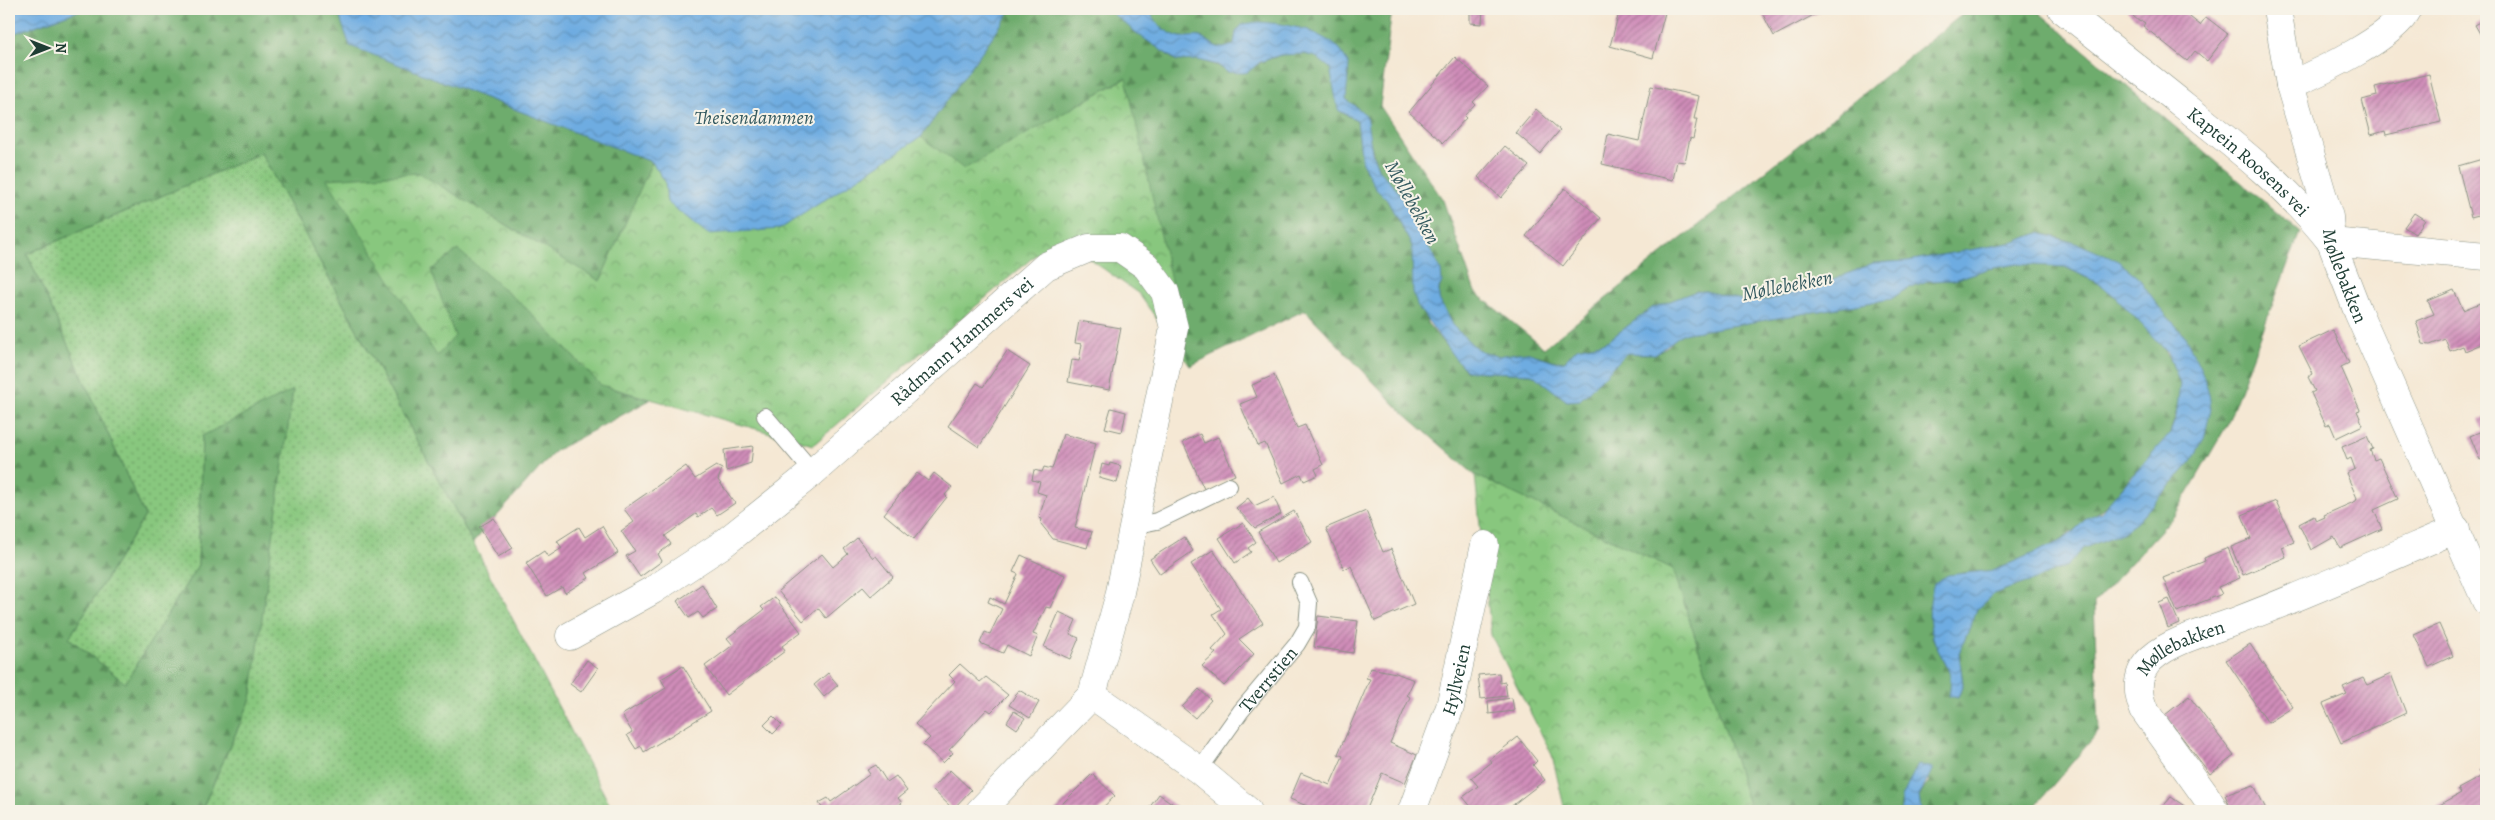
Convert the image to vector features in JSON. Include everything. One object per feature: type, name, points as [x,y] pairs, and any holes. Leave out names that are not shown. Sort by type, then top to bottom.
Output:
[{"type":"street","name":"Kaptein Roosens vei","points":[[2062,9],[2220,134],[2280,185],[2310,215],[2331,242]]},
{"type":"street","name":"Møllebakken","points":[[2277,9],[2290,85],[2329,216],[2331,242],[2358,312],[2456,529],[2486,601]]},
{"type":"street","points":[[2290,85],[2334,64],[2384,34],[2404,16],[2408,9]]},
{"type":"street","points":[[2331,242],[2486,256]]},
{"type":"street","name":"Rådmann Hammers vei","points":[[570,636],[653,590],[723,544],[813,472],[1046,266],[1089,248],[1120,248],[1146,266],[1165,292],[1174,328],[1119,597],[1092,695],[980,811]]},
{"type":"street","name":"Møllebakken","points":[[2214,811],[2205,795],[2144,710],[2140,700],[2139,677],[2152,657],[2181,642],[2239,620],[2456,529]]},
{"type":"street","name":"Hyllveien","points":[[1412,811],[1450,707],[1485,545]]},
{"type":"street","points":[[1092,695],[1198,770],[1248,811]]},
{"type":"lane","points":[[765,416],[813,472]]},
{"type":"lane","points":[[1132,526],[1157,521],[1229,486]]},
{"type":"lane","name":"Tverrstien","points":[[1198,770],[1241,712],[1297,644],[1307,627],[1309,603],[1300,582]]},
{"type":"green space","points":[[84,9],[337,9],[351,46],[652,162],[600,281],[419,173],[327,179],[455,336],[431,270],[458,249],[527,309],[601,385],[650,400],[555,451],[473,543],[261,153],[27,254],[145,516],[69,638],[125,683],[198,565],[202,436],[293,390],[251,699],[201,811],[9,811],[9,35]]},
{"type":"green space","points":[[1012,9],[1107,9],[1173,59],[1177,61],[1198,60],[1218,66],[1227,72],[1248,72],[1266,60],[1290,54],[1302,53],[1313,55],[1323,60],[1330,68],[1334,79],[1339,108],[1342,113],[1357,120],[1362,162],[1376,189],[1387,200],[1412,246],[1427,323],[1466,371],[1532,374],[1567,401],[1580,400],[1627,353],[1647,354],[1657,352],[1667,347],[1682,334],[1891,299],[1906,289],[1927,281],[1954,280],[1987,269],[2017,264],[2065,267],[2098,283],[2117,298],[2161,344],[2177,372],[2180,384],[2179,403],[2170,433],[2148,461],[2130,477],[2111,502],[2057,543],[1995,570],[1961,573],[1932,637],[1952,677],[1949,696],[1958,698],[1963,684],[1959,654],[1977,609],[1993,594],[2067,566],[2084,548],[2122,533],[2137,522],[2192,461],[2185,336],[2159,307],[2138,277],[2079,244],[2046,234],[2032,235],[2015,242],[1907,261],[1873,263],[1824,284],[1769,300],[1746,301],[1705,291],[1694,292],[1652,308],[1606,342],[1577,348],[1565,361],[1556,361],[1536,355],[1498,356],[1488,354],[1469,344],[1453,328],[1442,310],[1439,301],[1441,271],[1410,211],[1394,186],[1378,169],[1370,141],[1354,106],[1346,99],[1349,73],[1331,42],[1288,27],[1255,23],[1243,24],[1236,32],[1234,44],[1221,47],[1200,37],[1180,37],[1170,33],[1153,18],[1151,9],[1392,9],[1380,106],[1443,200],[1475,292],[1544,348],[1969,9],[2035,9],[2300,232],[2227,425],[2175,515],[2094,603],[2099,731],[2031,811],[1921,811],[1919,797],[1929,781],[1919,764],[1901,803],[1901,811],[1751,811],[1673,569],[1475,475],[1401,411],[1305,310],[1190,366],[1125,78],[964,170],[921,137]]},
{"type":"green space","points":[[1126,78],[1190,366],[1139,294],[1087,257],[1037,254],[813,445],[601,385],[527,309],[458,250],[431,270],[455,336],[437,356],[327,179],[419,173],[600,281],[652,162],[665,181],[667,202],[780,229],[921,137],[964,169]]},
{"type":"green space","points":[[261,153],[473,543],[613,811],[201,811],[251,699],[202,436],[198,565],[125,684],[69,638],[145,516],[27,254]]},
{"type":"green space","points":[[1475,475],[1673,569],[1751,811],[1565,811],[1552,755],[1491,635]]},
{"type":"water","points":[[9,9],[84,9],[9,35]]},
{"type":"water","name":"Theisendammen","points":[[337,9],[1012,9],[921,137],[780,229],[708,234],[667,202],[665,181],[652,162],[350,46]]},
{"type":"water","points":[[1107,9],[1151,9],[1153,18],[1170,33],[1180,37],[1200,37],[1221,48],[1234,44],[1236,32],[1243,24],[1259,22],[1281,24],[1309,30],[1340,49],[1349,65],[1346,99],[1366,115],[1372,152],[1378,169],[1394,186],[1410,211],[1441,271],[1442,282],[1439,288],[1439,299],[1452,325],[1477,349],[1486,353],[1497,356],[1526,352],[1557,362],[1565,361],[1577,348],[1606,342],[1652,308],[1694,292],[1705,291],[1746,301],[1769,300],[1824,284],[1873,263],[1907,261],[2015,242],[2039,233],[2079,244],[2118,261],[2138,277],[2159,307],[2185,336],[2202,372],[2209,393],[2211,409],[2204,438],[2192,461],[2137,522],[2122,533],[2084,548],[2067,566],[1993,594],[1977,609],[1959,654],[1963,684],[1958,698],[1949,696],[1949,671],[1936,646],[1929,617],[1934,583],[1948,575],[1995,570],[2057,543],[2071,534],[2087,518],[2101,512],[2170,433],[2176,417],[2180,384],[2168,353],[2117,298],[2098,283],[2065,267],[2017,264],[1987,269],[1954,280],[1927,281],[1906,289],[1891,299],[1682,334],[1655,354],[1627,353],[1580,400],[1567,401],[1532,374],[1467,371],[1454,357],[1418,307],[1413,293],[1412,246],[1387,200],[1376,189],[1362,162],[1357,120],[1338,110],[1330,68],[1316,57],[1304,54],[1280,55],[1260,62],[1248,72],[1243,73],[1227,72],[1218,65],[1198,60],[1177,61],[1139,35]]},
{"type":"water","points":[[1918,764],[1933,768],[1919,797],[1921,811],[1901,811],[1902,797]]},
{"type":"building","points":[[1470,9],[1483,9],[1482,24],[1470,23]]},
{"type":"building","points":[[1620,9],[1666,9],[1653,58],[1610,46]]},
{"type":"building","points":[[1760,9],[1825,9],[1774,36]]},
{"type":"building","points":[[2129,9],[2180,9],[2200,25],[2206,17],[2228,34],[2207,61],[2195,51],[2187,61],[2143,26],[2145,23],[2140,22],[2127,11]]},
{"type":"building","points":[[2486,19],[2486,44],[2475,25]]},
{"type":"building","points":[[1455,57],[1488,86],[1473,102],[1475,104],[1464,116],[1466,118],[1443,143],[1409,112]]},
{"type":"building","points":[[2429,74],[2441,122],[2386,135],[2385,131],[2371,135],[2362,100],[2377,96],[2375,87]]},
{"type":"building","points":[[1651,86],[1699,96],[1694,119],[1697,119],[1693,139],[1690,138],[1685,162],[1677,161],[1673,180],[1602,164],[1608,134],[1639,141]]},
{"type":"building","points":[[1536,109],[1560,130],[1540,154],[1516,133]]},
{"type":"building","points":[[1505,146],[1529,166],[1501,198],[1478,177]]},
{"type":"building","points":[[2486,158],[2486,213],[2471,217],[2458,166]]},
{"type":"building","points":[[1565,188],[1601,218],[1563,266],[1526,236]]},
{"type":"building","points":[[2414,213],[2425,220],[2415,234],[2404,227]]},
{"type":"building","points":[[2454,290],[2463,310],[2480,303],[2486,318],[2486,342],[2465,351],[2463,346],[2450,351],[2445,339],[2430,345],[2423,344],[2416,321],[2434,314],[2428,301]]},
{"type":"building","points":[[1079,321],[1121,328],[1109,390],[1068,382],[1072,360],[1079,361],[1082,344],[1075,343]]},
{"type":"building","points":[[2333,330],[2349,363],[2341,367],[2360,410],[2357,411],[2363,425],[2336,438],[2330,424],[2326,426],[2311,393],[2315,391],[2308,377],[2313,374],[2299,346]]},
{"type":"building","points":[[1007,351],[1030,366],[979,447],[948,426],[977,383],[983,387]]},
{"type":"building","points":[[1274,375],[1297,428],[1305,425],[1323,465],[1315,469],[1318,475],[1304,481],[1301,474],[1283,483],[1265,443],[1258,446],[1240,404],[1257,397],[1252,385]]},
{"type":"building","points":[[1111,408],[1126,412],[1122,432],[1105,428]]},
{"type":"building","points":[[2486,416],[2486,457],[2480,460],[2470,436],[2484,430],[2479,419]]},
{"type":"building","points":[[1063,434],[1096,443],[1075,528],[1092,532],[1087,548],[1053,539],[1041,524],[1042,519],[1039,518],[1046,495],[1037,492],[1040,482],[1032,480],[1034,470],[1042,472],[1044,467],[1052,469]]},
{"type":"building","points":[[1200,434],[1204,443],[1218,437],[1235,475],[1204,489],[1183,442]]},
{"type":"building","points":[[2367,436],[2373,449],[2370,450],[2374,460],[2379,458],[2398,499],[2374,510],[2382,529],[2340,548],[2334,537],[2311,550],[2299,524],[2314,516],[2316,521],[2325,517],[2324,515],[2356,501],[2357,498],[2346,473],[2355,469],[2351,458],[2347,460],[2342,447]]},
{"type":"building","points":[[753,446],[751,463],[726,471],[724,450]]},
{"type":"building","points":[[1110,463],[1121,466],[1117,483],[1099,478],[1102,464],[1109,466]]},
{"type":"building","points":[[686,466],[695,479],[716,466],[722,469],[718,480],[735,503],[717,515],[711,508],[698,517],[696,514],[665,536],[671,544],[658,554],[662,561],[640,577],[626,556],[635,551],[621,531],[634,522],[624,509]]},
{"type":"building","points":[[917,473],[928,481],[934,473],[952,487],[945,495],[947,497],[914,539],[884,514]]},
{"type":"building","points":[[1274,497],[1281,514],[1255,528],[1236,508],[1248,498],[1254,506]]},
{"type":"building","points":[[2276,501],[2294,542],[2282,547],[2286,557],[2243,575],[2231,547],[2251,539],[2242,515]]},
{"type":"building","points":[[1294,511],[1312,542],[1276,563],[1258,532]]},
{"type":"building","points":[[1366,511],[1383,552],[1391,549],[1414,604],[1375,621],[1351,566],[1344,569],[1326,528]]},
{"type":"building","points":[[494,518],[513,548],[498,557],[479,527]]},
{"type":"building","points":[[1243,523],[1256,542],[1248,548],[1251,552],[1235,563],[1219,538]]},
{"type":"building","points":[[602,526],[618,553],[586,573],[589,578],[565,593],[562,587],[547,596],[526,563],[544,551],[548,557],[562,548],[557,541],[579,527],[585,537]]},
{"type":"building","points":[[1184,537],[1193,551],[1160,574],[1150,559]]},
{"type":"building","points":[[857,538],[873,558],[876,556],[893,577],[871,596],[863,587],[826,618],[818,608],[803,621],[778,591],[822,554],[833,567],[848,554],[844,549]]},
{"type":"building","points":[[2228,548],[2240,578],[2218,587],[2222,594],[2177,612],[2163,578],[2205,561],[2204,558]]},
{"type":"building","points":[[1213,550],[1263,623],[1239,639],[1254,654],[1224,686],[1202,666],[1216,653],[1212,650],[1227,634],[1213,614],[1221,609],[1191,564]]},
{"type":"building","points":[[1021,555],[1065,575],[1050,608],[1046,607],[1033,634],[1038,636],[1029,656],[1007,645],[1003,653],[980,643],[985,632],[990,634],[1002,609],[988,602],[990,597],[1004,604],[1018,574],[1013,572]]},
{"type":"building","points":[[702,584],[717,609],[703,618],[698,612],[689,618],[677,601]]},
{"type":"building","points":[[775,597],[801,632],[782,646],[785,651],[726,695],[705,666],[733,645],[727,638],[764,610],[761,607]]},
{"type":"building","points":[[2169,599],[2179,623],[2168,628],[2159,603]]},
{"type":"building","points":[[1059,612],[1076,620],[1070,634],[1079,638],[1070,659],[1044,647]]},
{"type":"building","points":[[1318,616],[1358,621],[1353,653],[1314,647]]},
{"type":"building","points":[[2439,624],[2453,656],[2429,667],[2414,635]]},
{"type":"building","points":[[2250,644],[2293,707],[2268,723],[2226,660]]},
{"type":"building","points":[[587,660],[598,668],[581,692],[570,684]]},
{"type":"building","points":[[960,664],[980,682],[986,677],[1008,695],[991,712],[987,709],[949,750],[953,753],[943,763],[923,745],[930,738],[915,724],[955,681],[949,675]]},
{"type":"building","points":[[683,666],[711,711],[644,752],[641,746],[636,749],[627,735],[632,732],[622,715],[666,688],[661,679]]},
{"type":"building","points":[[1370,668],[1396,673],[1414,680],[1407,695],[1410,697],[1390,743],[1417,755],[1405,783],[1382,773],[1366,811],[1319,811],[1290,799],[1301,773],[1330,785],[1343,756],[1338,754],[1370,679],[1366,678]]},
{"type":"building","points":[[828,673],[838,685],[824,697],[814,685]]},
{"type":"building","points":[[1499,673],[1500,683],[1505,682],[1507,696],[1481,699],[1478,675]]},
{"type":"building","points":[[2391,674],[2406,713],[2341,743],[2323,704],[2347,694],[2343,687],[2363,678],[2367,685]]},
{"type":"building","points":[[1199,689],[1211,700],[1195,718],[1182,707]]},
{"type":"building","points":[[1019,690],[1039,702],[1030,718],[1009,705]]},
{"type":"building","points":[[2189,696],[2234,756],[2210,774],[2165,715]]},
{"type":"building","points":[[1512,698],[1514,711],[1489,714],[1488,701]]},
{"type":"building","points":[[1014,711],[1025,718],[1017,729],[1007,722]]},
{"type":"building","points":[[773,716],[782,725],[773,734],[764,725]]},
{"type":"building","points":[[1518,737],[1537,761],[1533,765],[1545,780],[1505,811],[1470,811],[1473,809],[1463,797],[1478,786],[1471,778],[1492,762],[1490,759]]},
{"type":"building","points":[[876,765],[887,782],[896,776],[907,791],[898,798],[902,803],[890,811],[824,811],[819,803],[828,798],[831,802],[870,774],[867,770]]},
{"type":"building","points":[[2486,767],[2486,811],[2439,811],[2436,807],[2461,793],[2458,789],[2482,776],[2479,771]]},
{"type":"building","points":[[950,770],[971,790],[953,809],[932,789]]},
{"type":"building","points":[[1092,774],[1115,796],[1099,811],[1055,811]]},
{"type":"building","points":[[2254,785],[2267,811],[2232,811],[2225,795]]},
{"type":"building","points":[[1159,794],[1183,811],[1147,811]]},
{"type":"building","points":[[2171,797],[2192,811],[2159,811]]},
{"type":"water label","name":"Møllebekken","points":[[1413,202]]},
{"type":"water label","name":"Møllebekken","points":[[1787,285]]}]
